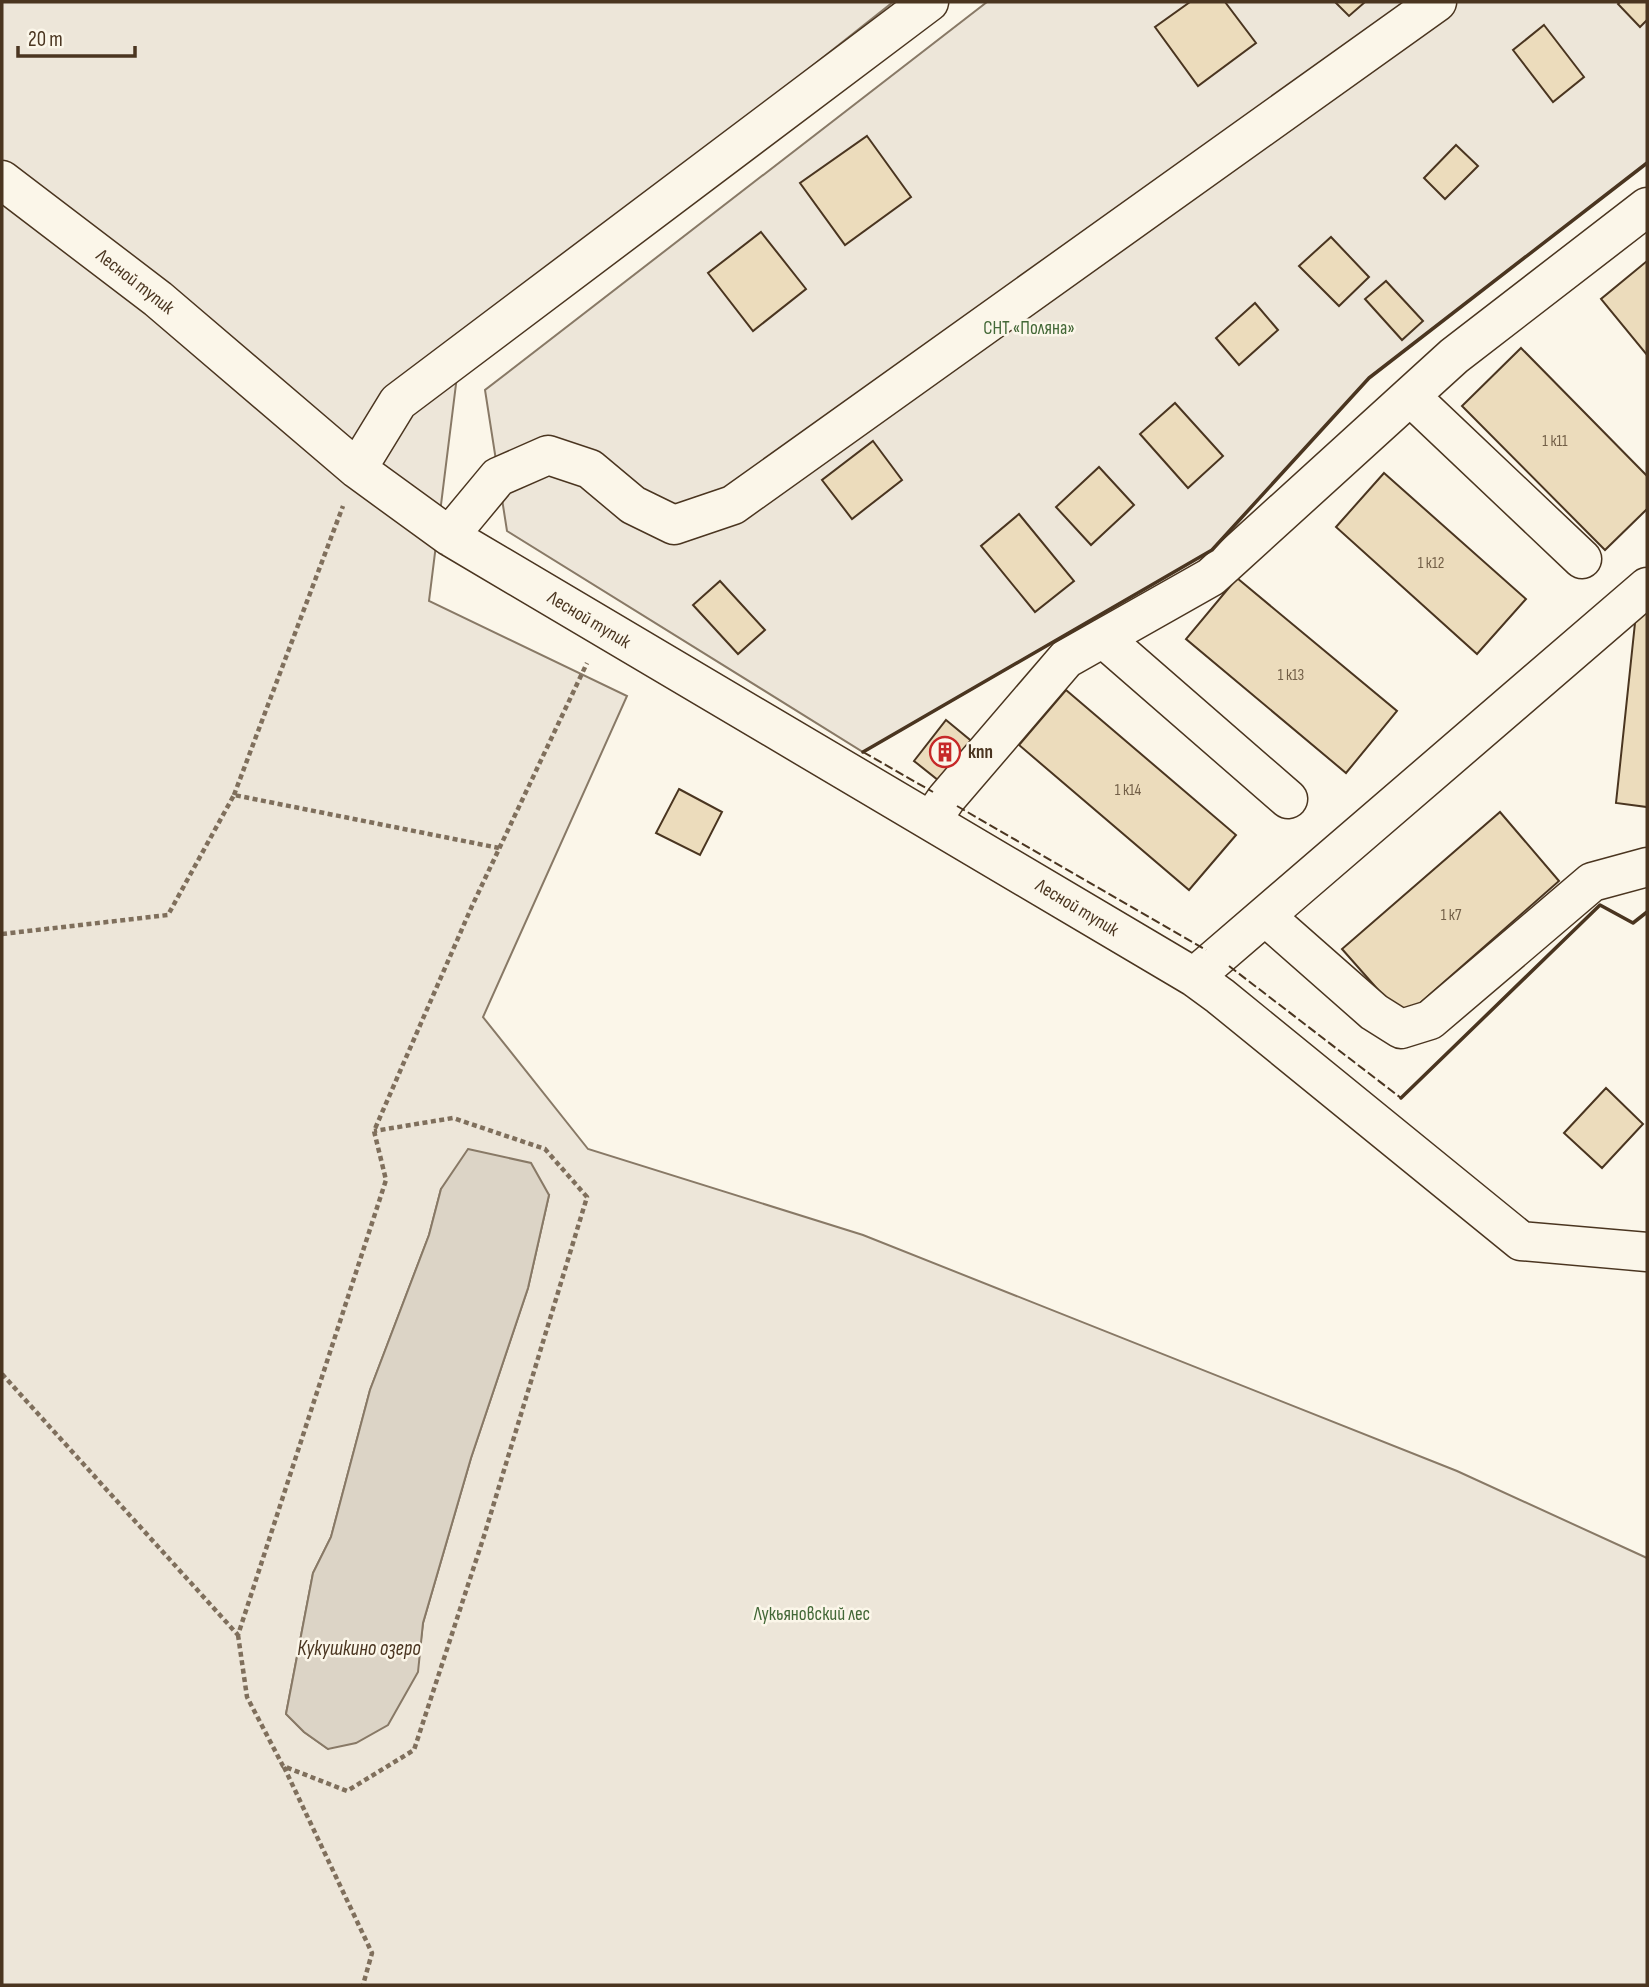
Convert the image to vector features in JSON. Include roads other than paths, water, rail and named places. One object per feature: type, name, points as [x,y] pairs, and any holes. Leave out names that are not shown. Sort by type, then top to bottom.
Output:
[{"type":"street","points":[[357,469],[398,402],[929,2]]},
{"type":"street","points":[[449,536],[498,477],[548,455],[590,469],[633,505],[674,525],[733,505],[1437,2]]},
{"type":"street","name":"Лесной тупик","points":[[2,180],[158,299],[357,469],[449,536],[1207,987],[1521,1241],[1647,1252]]},
{"type":"street","points":[[931,821],[946,799],[1066,659],[1211,577],[1454,356],[1647,207]]},
{"type":"street","points":[[1410,396],[1582,559]]},
{"type":"street","points":[[1207,987],[1265,916],[1647,587]]},
{"type":"street","points":[[1103,638],[1289,799]]},
{"type":"street","points":[[1265,916],[1374,1012],[1401,1029],[1430,1020],[1592,882],[1647,867]]},
{"type":"water","name":"Кукушкино озеро","points":[[468,1149],[531,1163],[549,1195],[528,1288],[471,1458],[423,1623],[418,1672],[388,1725],[356,1743],[328,1749],[304,1732],[286,1714],[313,1573],[331,1537],[370,1390],[429,1235],[441,1189]]},
{"type":"place","name":"кпп","points":[[945,752]]},
{"type":"park label","name":"СНТ «Поляна»","points":[[1029,328]]},
{"type":"park label","name":"Лукьяновский лес","points":[[812,1614]]}]
